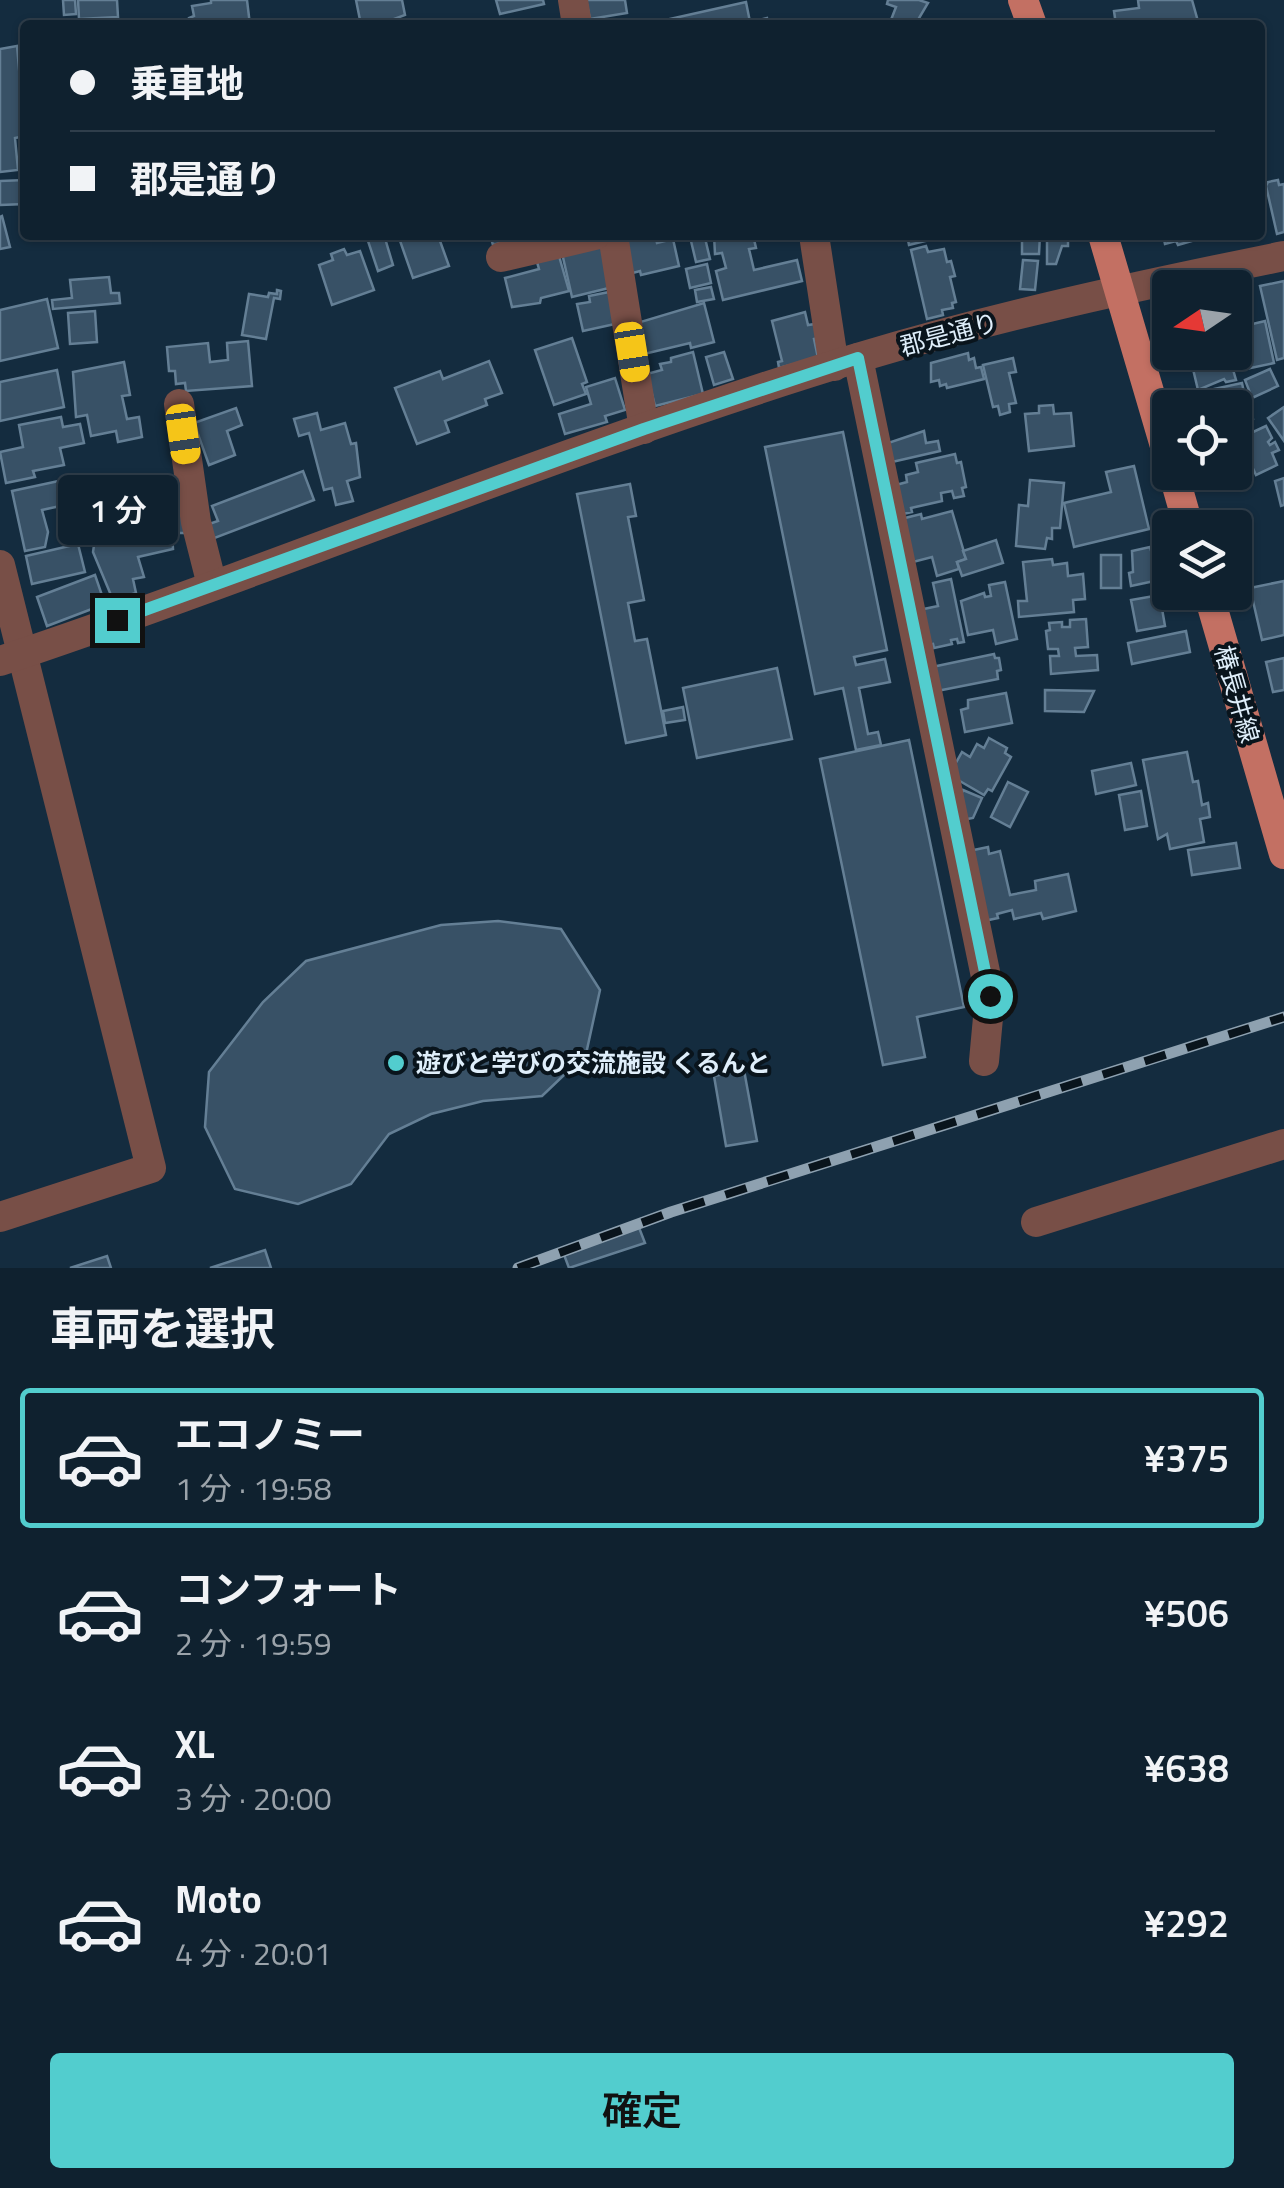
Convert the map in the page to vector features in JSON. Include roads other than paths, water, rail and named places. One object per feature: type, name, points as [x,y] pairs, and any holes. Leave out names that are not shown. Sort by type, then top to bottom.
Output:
[{"type":"main road","points":[[1104,240],[1152,402]]},
{"type":"main road","name":"椿長井線","points":[[1213,610],[1284,854]]},
{"type":"street","points":[[501,257],[574,240]]},
{"type":"street","points":[[614,240],[644,429]]},
{"type":"street","points":[[815,240],[990,996],[984,1061]]},
{"type":"street","name":"郡是通り","points":[[11,658],[644,429],[846,362],[1119,290],[1284,256]]},
{"type":"street","points":[[179,404],[196,522],[212,585]]},
{"type":"street","points":[[0,565],[11,658],[150,1168],[0,1217]]},
{"type":"street","points":[[1036,1222],[1284,1144]]},
{"type":"railway","points":[[518,1268],[671,1212],[1284,1017]]},
{"type":"place","name":"遊びと学びの交流施設 くるんと","points":[[396,1063]]}]
